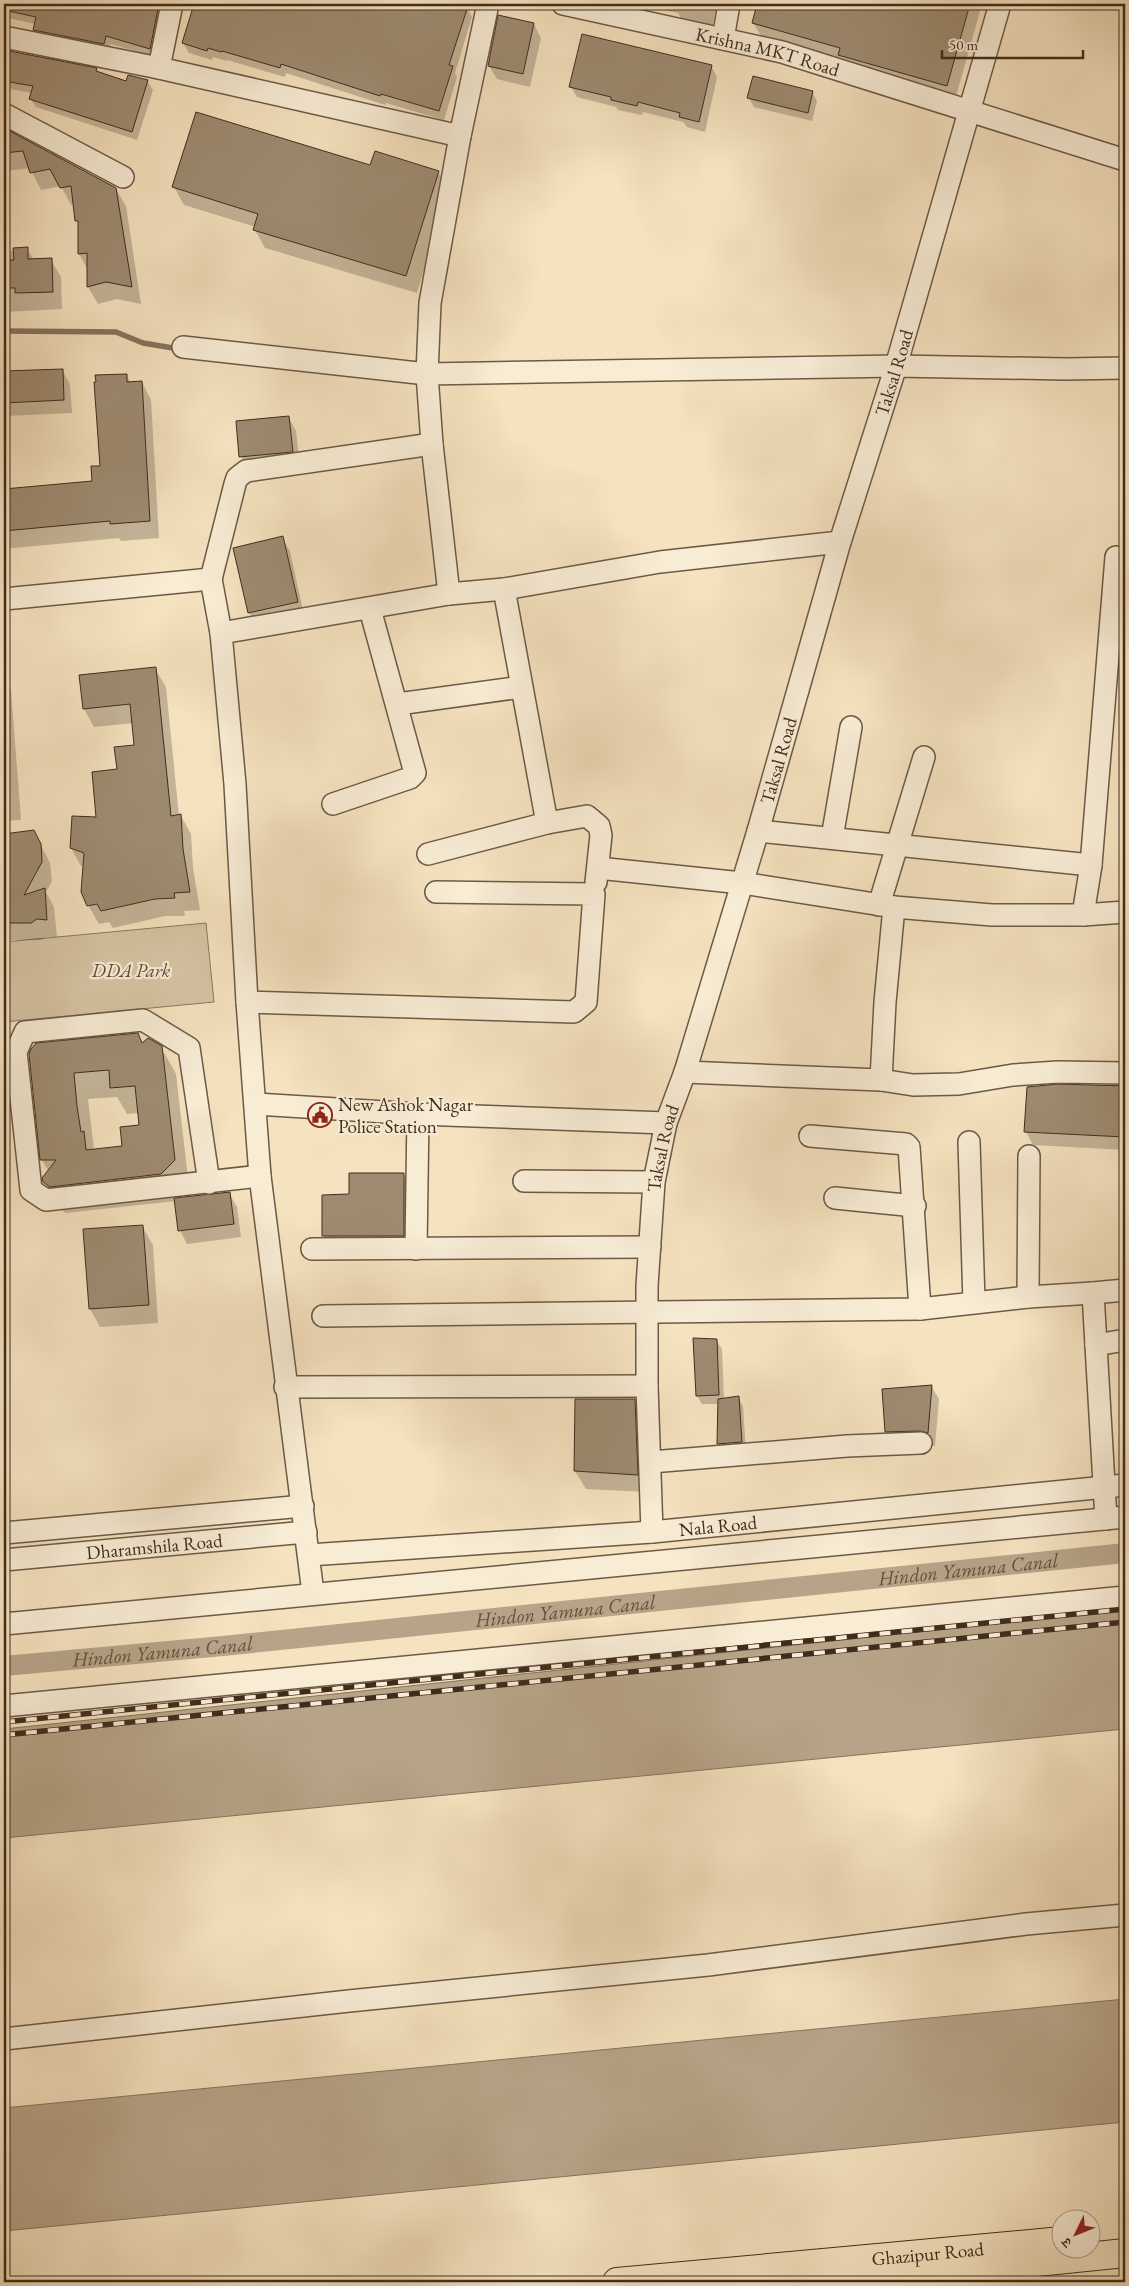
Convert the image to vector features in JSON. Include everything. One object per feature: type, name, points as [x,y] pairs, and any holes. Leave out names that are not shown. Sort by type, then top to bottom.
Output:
[{"type":"main road","points":[[1102,2237],[1125,2235]]},
{"type":"main road","name":"Ghazipur Road","points":[[617,2282],[1052,2242]]},
{"type":"main road","name":"Ghazipur Road","points":[[844,2282],[1125,2253]]},
{"type":"street","points":[[159,68],[172,4]]},
{"type":"street","points":[[449,594],[426,374],[430,303],[460,136],[488,4]]},
{"type":"street","name":"Krishna MKT Road","points":[[563,4],[782,52],[1125,160]]},
{"type":"street","points":[[723,39],[729,4]]},
{"type":"street","name":"Taksal Road","points":[[652,1532],[647,1386],[647,1313],[654,1182],[666,1123],[685,1072],[758,831],[840,542],[896,366],[1000,4]]},
{"type":"street","points":[[4,37],[159,68],[460,136]]},
{"type":"street","points":[[4,114],[123,177]]},
{"type":"street","points":[[183,346],[426,374],[896,366],[1066,369],[1125,368]]},
{"type":"street","points":[[313,1593],[303,1506],[285,1387],[260,1176],[247,1002],[235,784],[221,633],[211,579],[235,484],[242,473],[432,444]]},
{"type":"street","points":[[221,633],[449,594],[504,588],[660,562],[840,542]]},
{"type":"street","points":[[1083,915],[1091,865],[1116,557]]},
{"type":"street","points":[[4,599],[211,579]]},
{"type":"street","points":[[504,588],[547,823]]},
{"type":"street","points":[[333,804],[410,778],[414,775],[415,770],[370,608]]},
{"type":"street","points":[[398,704],[521,687]]},
{"type":"street","points":[[832,838],[851,727]]},
{"type":"street","points":[[881,1080],[885,1002],[886,906],[896,845],[924,757]]},
{"type":"street","points":[[247,1002],[574,1012],[586,1002],[594,894],[601,835],[600,826],[594,819],[587,816],[547,823],[428,854]]},
{"type":"street","points":[[758,831],[1091,865]]},
{"type":"street","points":[[598,868],[742,883],[886,906],[992,915],[1083,915],[1125,912]]},
{"type":"street","points":[[436,892],[594,894]]},
{"type":"street","points":[[209,1183],[189,1048],[143,1020],[25,1032],[16,1052],[31,1190],[46,1200],[209,1183],[260,1176]]},
{"type":"street","points":[[685,1072],[881,1080],[913,1085],[958,1084],[1014,1075],[1058,1072],[1125,1074]]},
{"type":"street","points":[[256,1104],[418,1114],[666,1123]]},
{"type":"street","points":[[416,1248],[418,1114]]},
{"type":"street","points":[[810,1136],[906,1144],[911,1152],[920,1309]]},
{"type":"street","points":[[969,1142],[974,1302]]},
{"type":"street","points":[[1028,1297],[1029,1156]]},
{"type":"street","points":[[524,1181],[654,1182]]},
{"type":"street","points":[[835,1198],[915,1206]]},
{"type":"street","points":[[312,1249],[650,1247]]},
{"type":"street","points":[[323,1316],[920,1309],[974,1302],[1125,1290]]},
{"type":"street","points":[[1093,1294],[1104,1487],[1116,1518]]},
{"type":"street","points":[[1096,1345],[1125,1340]]},
{"type":"street","points":[[285,1387],[647,1386]]},
{"type":"street","points":[[650,1462],[847,1446],[921,1443]]},
{"type":"street","name":"Nala Road","points":[[309,1555],[652,1532],[1125,1485]]},
{"type":"street","points":[[1014,1496],[1015,1527]]},
{"type":"street","name":"Dharamshila Road","points":[[4,1533],[303,1506]]},
{"type":"street","name":"Nala Road","points":[[4,1624],[313,1593],[1116,1518]]},
{"type":"street","name":"Dharamshila Road","points":[[4,1560],[306,1532]]},
{"type":"street","points":[[4,1706],[1125,1597]]},
{"type":"street","points":[[4,2039],[349,2001],[708,1965],[1026,1924],[1125,1915]]},
{"type":"green space","name":"DDA Park","points":[[206,923],[214,1002],[4,1022],[4,942]]},
{"type":"shaded area","points":[[1125,1610],[1125,1729],[4,1838],[4,1729]]},
{"type":"shaded area","points":[[1125,1999],[1125,2122],[4,2231],[4,2108]]},
{"type":"building","points":[[5,4],[159,4],[150,49],[106,36],[104,44],[33,30],[36,17],[4,10]]},
{"type":"building","points":[[194,4],[459,4],[468,6],[449,65],[453,66],[439,111],[381,94],[380,96],[281,64],[280,68],[222,51],[208,48],[207,51],[182,43]]},
{"type":"building","points":[[757,4],[970,4],[947,86],[838,55],[840,48],[752,23]]},
{"type":"building","points":[[498,15],[534,23],[523,74],[488,66]]},
{"type":"building","points":[[582,34],[712,65],[699,122],[679,117],[680,113],[638,102],[637,106],[611,100],[611,97],[569,87]]},
{"type":"building","points":[[4,50],[97,68],[96,71],[126,81],[128,75],[148,80],[132,132],[29,99],[33,86],[4,81]]},
{"type":"building","points":[[753,76],[813,91],[808,113],[747,98]]},
{"type":"building","points":[[196,112],[370,165],[375,151],[439,171],[406,276],[253,230],[258,214],[172,187]]},
{"type":"building","points":[[4,128],[116,188],[132,287],[106,282],[87,287],[87,253],[78,254],[78,221],[75,221],[71,186],[60,188],[50,169],[30,173],[23,151],[4,153]]},
{"type":"building","points":[[28,247],[28,259],[52,258],[53,292],[15,293],[15,288],[4,288],[4,260],[14,260],[13,248]]},
{"type":"building","points":[[63,369],[64,400],[4,403],[4,371]]},
{"type":"building","points":[[127,374],[127,382],[142,381],[150,521],[110,524],[110,521],[4,531],[4,489],[92,481],[91,466],[100,466],[95,375]]},
{"type":"building","points":[[289,416],[293,452],[239,457],[236,421]]},
{"type":"building","points":[[283,536],[298,602],[248,613],[233,548]]},
{"type":"building","points":[[156,667],[171,816],[181,814],[183,849],[190,892],[174,893],[175,898],[155,899],[101,911],[97,904],[87,906],[81,892],[84,853],[70,848],[72,816],[96,817],[92,772],[117,769],[114,747],[134,745],[130,704],[83,709],[79,675]]},
{"type":"building","points":[[34,830],[41,844],[42,862],[24,895],[45,888],[47,920],[37,919],[31,923],[9,923],[4,933],[4,834]]},
{"type":"building","points":[[138,1033],[142,1043],[148,1038],[162,1046],[175,1160],[161,1174],[50,1187],[43,1182],[42,1178],[56,1160],[40,1160],[29,1054],[36,1043]],"holes":[[[109,1070],[110,1088],[135,1086],[139,1125],[120,1127],[122,1146],[86,1150],[84,1131],[81,1132],[74,1073]]]},
{"type":"building","points":[[1058,1084],[1125,1086],[1125,1137],[1024,1132],[1027,1087]]},
{"type":"building","points":[[349,1173],[404,1173],[404,1236],[322,1236],[322,1195],[349,1194]]},
{"type":"building","points":[[230,1192],[234,1224],[178,1231],[174,1198]]},
{"type":"building","points":[[143,1225],[149,1305],[89,1309],[83,1229]]},
{"type":"building","points":[[693,1338],[717,1339],[719,1395],[696,1396]]},
{"type":"building","points":[[932,1385],[928,1433],[920,1431],[885,1432],[882,1389]]},
{"type":"building","points":[[739,1396],[742,1442],[717,1444],[718,1399]]},
{"type":"building","points":[[575,1399],[635,1399],[638,1475],[574,1471]]},
{"type":"waterway","points":[[4,331],[116,332],[143,343],[179,349]]},
{"type":"waterway","name":"Hindon Yamuna Canal","points":[[4,1666],[223,1646],[1125,1553]]},
{"type":"railway","points":[[4,1722],[1125,1609]]},
{"type":"railway","points":[[4,1735],[1125,1622]]},
{"type":"place","name":"New Ashok Nagar Police Station","points":[[320,1115]]}]
